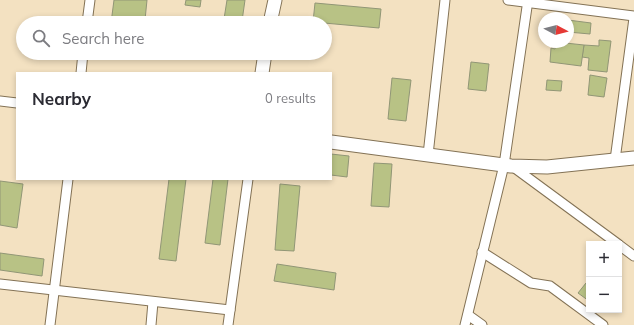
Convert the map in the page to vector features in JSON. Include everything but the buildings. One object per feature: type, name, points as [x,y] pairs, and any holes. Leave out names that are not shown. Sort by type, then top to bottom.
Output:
[{"type":"main road","points":[[271,16],[274,0]]},
{"type":"main road","points":[[261,60],[262,72]]},
{"type":"main road","points":[[332,142],[507,165],[547,166],[634,158]]},
{"type":"street","points":[[88,16],[90,0]]},
{"type":"street","points":[[428,155],[445,0]]},
{"type":"street","points":[[508,0],[528,1],[634,17],[615,160]]},
{"type":"street","points":[[465,325],[482,252],[507,165],[528,1]]},
{"type":"street","points":[[81,72],[82,60]]},
{"type":"street","points":[[0,101],[16,103]]},
{"type":"street","points":[[507,165],[614,241]]},
{"type":"street","points":[[50,325],[68,180]]},
{"type":"street","points":[[228,325],[248,180]]},
{"type":"street","points":[[622,247],[634,256]]},
{"type":"street","points":[[482,252],[530,283],[550,286],[602,325]]},
{"type":"street","points":[[0,284],[230,310]]},
{"type":"street","points":[[151,325],[153,302]]},
{"type":"street","points":[[468,315],[482,325]]}]
